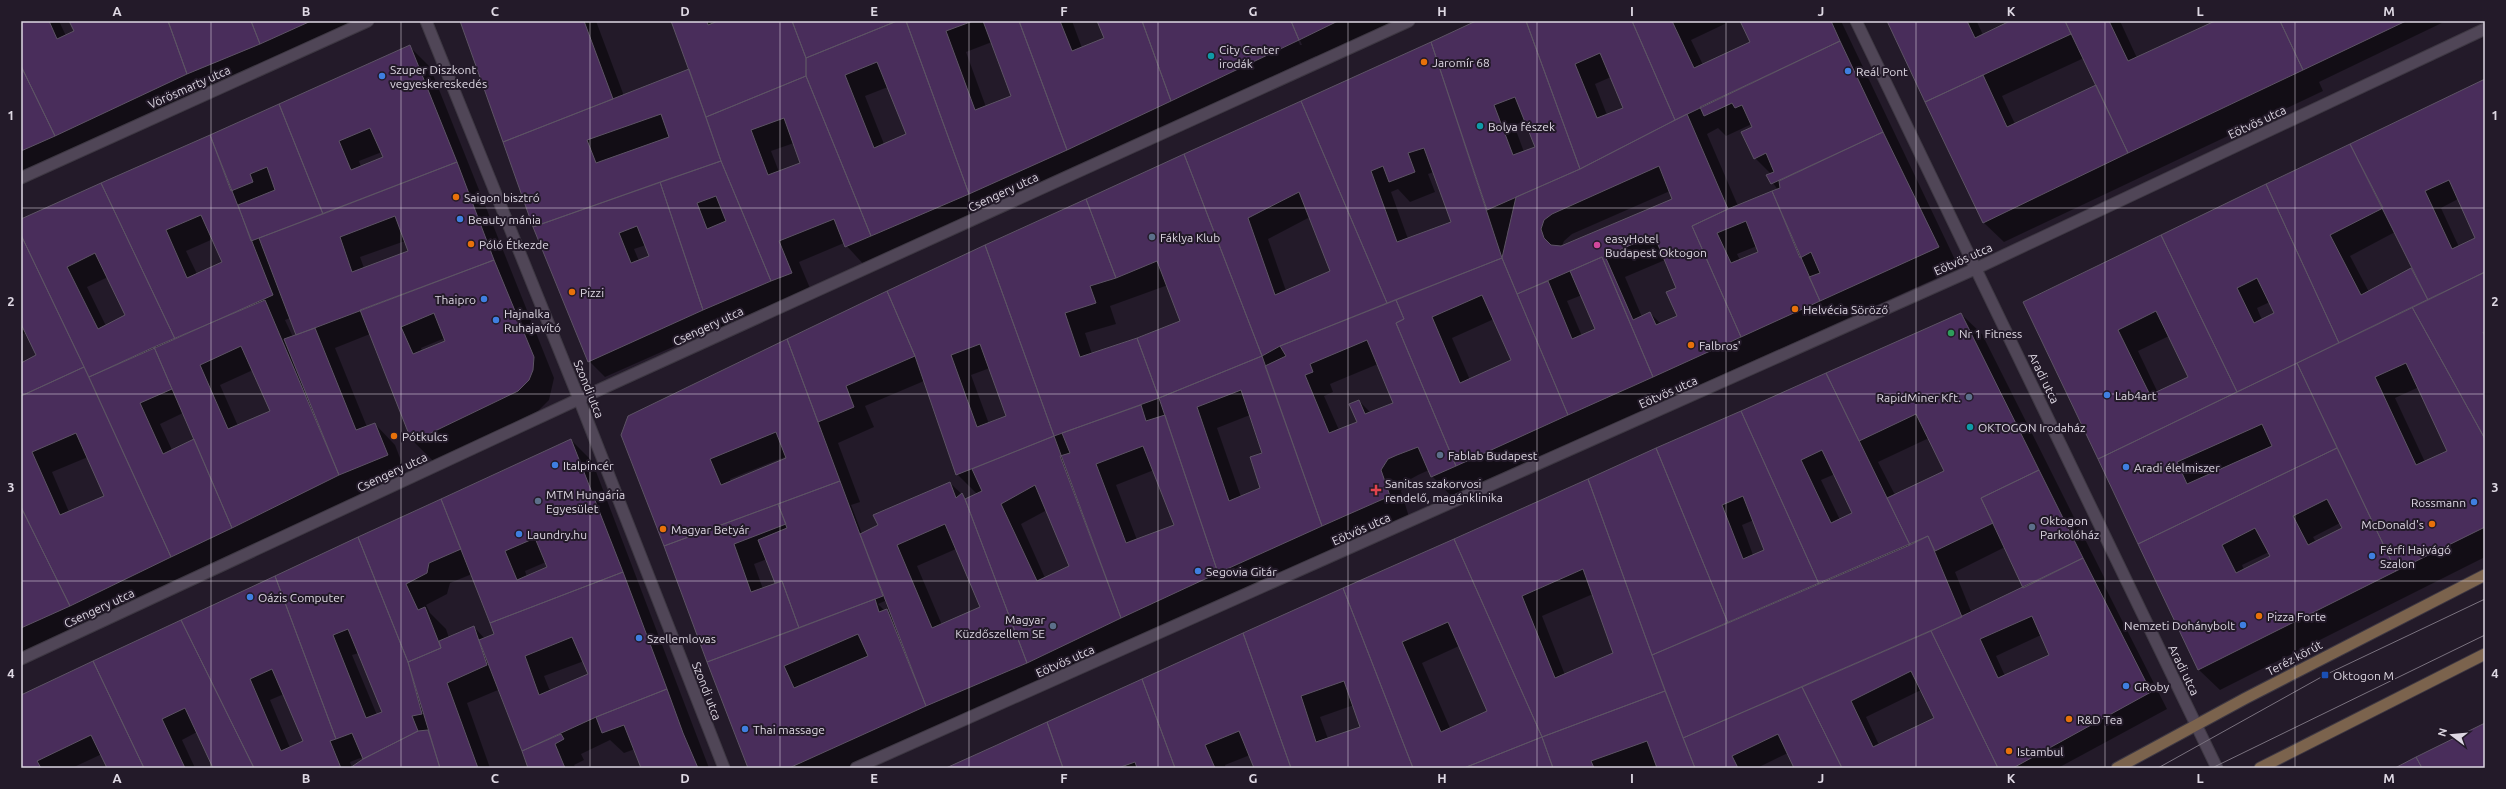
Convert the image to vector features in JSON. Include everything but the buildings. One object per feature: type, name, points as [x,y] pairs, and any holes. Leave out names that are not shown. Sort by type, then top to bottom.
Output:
[{"type":"main road","name":"Teréz körút","points":[[2117,768],[2196,725],[2485,575]]},
{"type":"main road","points":[[2260,768],[2485,654]]},
{"type":"street","name":"Vörösmarty utca","points":[[21,178],[368,21]]},
{"type":"street","name":"Szondi utca","points":[[426,21],[579,399],[724,768]]},
{"type":"street","name":"Csengery utca","points":[[21,659],[579,399],[1408,21]]},
{"type":"street","name":"Aradi utca","points":[[1856,21],[1977,268],[2217,768]]},
{"type":"street","name":"Eötvös utca","points":[[856,768],[1977,268],[2485,29]]},
{"type":"tram line","points":[[2158,768],[2325,675],[2485,599]]},
{"type":"tram line","points":[[2212,768],[2485,635]]},
{"type":"place","name":"City Center irodák","points":[[1211,56]]},
{"type":"place","name":"Jaromír 68","points":[[1424,62]]},
{"type":"place","name":"Reál Pont","points":[[1848,71]]},
{"type":"place","name":"Szuper Diszkont vegyeskereskedés","points":[[382,76]]},
{"type":"place","name":"Bolya fészek","points":[[1480,126]]},
{"type":"place","name":"Saigon bisztró","points":[[456,197]]},
{"type":"place","name":"Beauty mánia","points":[[460,219]]},
{"type":"place","name":"Fáklya Klub","points":[[1152,237]]},
{"type":"place","name":"Póló Étkezde","points":[[471,244]]},
{"type":"place","name":"easyHotel Budapest Oktogon","points":[[1597,245]]},
{"type":"place","name":"Pizzi","points":[[572,292]]},
{"type":"place","name":"Thaipro","points":[[484,299]]},
{"type":"place","name":"Helvécia Söröző","points":[[1795,309]]},
{"type":"place","name":"Hajnalka Ruhajavító","points":[[496,320]]},
{"type":"place","name":"Nr 1 Fitness","points":[[1951,333]]},
{"type":"place","name":"Falbros'","points":[[1691,345]]},
{"type":"place","name":"Lab4art","points":[[2107,395]]},
{"type":"place","name":"RapidMiner Kft.","points":[[1969,397]]},
{"type":"place","name":"OKTOGON Irodaház","points":[[1970,427]]},
{"type":"place","name":"Pótkulcs","points":[[394,436]]},
{"type":"place","name":"Fablab Budapest","points":[[1440,455]]},
{"type":"place","name":"Italpincér","points":[[555,465]]},
{"type":"place","name":"Aradi élelmiszer","points":[[2126,467]]},
{"type":"place","name":"Sanitas szakorvosi rendelő, magánklinika","points":[[1376,490]]},
{"type":"place","name":"MTM Hungária Egyesület","points":[[538,501]]},
{"type":"place","name":"Rossmann","points":[[2474,502]]},
{"type":"place","name":"McDonald's","points":[[2432,524]]},
{"type":"place","name":"Oktogon Parkolóház","points":[[2032,527]]},
{"type":"place","name":"Magyar Betyár","points":[[663,529]]},
{"type":"place","name":"Laundry.hu","points":[[519,534]]},
{"type":"place","name":"Férfi Hajvágó Szalon","points":[[2372,556]]},
{"type":"place","name":"Segovia Gitár","points":[[1198,571]]},
{"type":"place","name":"Oázis Computer","points":[[250,597]]},
{"type":"place","name":"Pizza Forte","points":[[2259,616]]},
{"type":"place","name":"Nemzeti Dohánybolt","points":[[2243,625]]},
{"type":"place","name":"Magyar Küzdőszellem SE","points":[[1053,626]]},
{"type":"place","name":"Szellemlovas","points":[[639,638]]},
{"type":"place","name":"Oktogon M","points":[[2325,675]]},
{"type":"place","name":"GRoby","points":[[2126,686]]},
{"type":"place","name":"R&D Tea","points":[[2069,719]]},
{"type":"place","name":"Thai massage","points":[[745,729]]},
{"type":"place","name":"Istambul","points":[[2009,751]]}]
